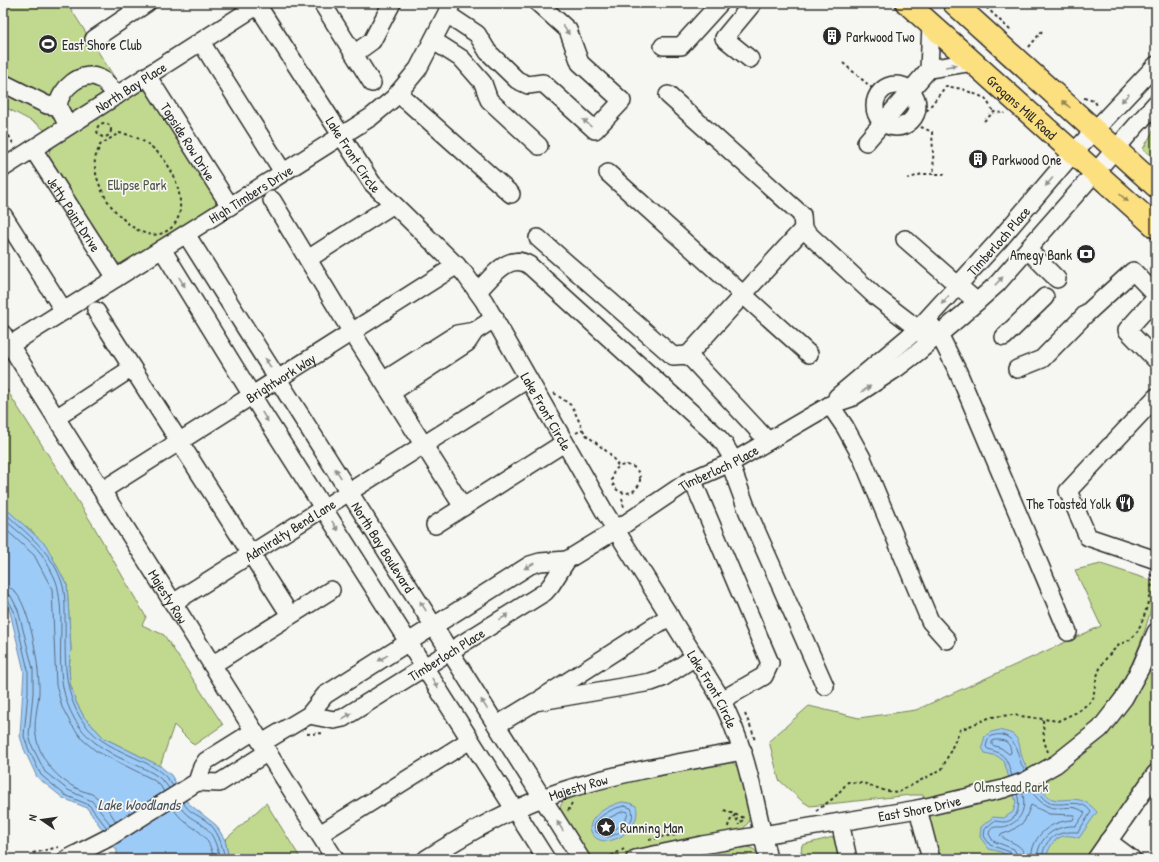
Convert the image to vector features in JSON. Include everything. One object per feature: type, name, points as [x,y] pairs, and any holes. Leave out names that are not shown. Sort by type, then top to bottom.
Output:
[{"type":"main road","name":"Grogans Mill Road","points":[[907,3],[1156,227]]},
{"type":"main road","points":[[954,3],[1156,186]]},
{"type":"street","points":[[322,3],[372,83]]},
{"type":"street","points":[[449,8],[477,34],[488,52],[517,80],[528,85],[543,83],[595,130],[622,102],[580,62],[568,30],[538,3]]},
{"type":"street","points":[[663,46],[681,46],[720,3]]},
{"type":"street","points":[[750,59],[724,38],[753,3]]},
{"type":"street","name":"North Bay Place","points":[[3,168],[148,77],[257,4]]},
{"type":"street","name":"Lake Front Circle","points":[[257,4],[341,137],[372,183],[392,205],[457,265],[478,291],[495,318],[528,379],[570,438],[616,530],[722,700],[743,751],[751,818],[763,835],[768,859]]},
{"type":"street","points":[[354,54],[372,40],[390,4]]},
{"type":"street","points":[[94,39],[137,6]]},
{"type":"street","name":"High Timbers Drive","points":[[7,340],[64,311],[371,117],[398,93],[418,69],[434,41],[449,8]]},
{"type":"street","points":[[866,142],[929,69],[931,25]]},
{"type":"street","points":[[434,41],[462,59],[482,82],[489,100],[539,146]]},
{"type":"street","points":[[201,42],[283,172]]},
{"type":"street","points":[[929,69],[973,62]]},
{"type":"street","name":"Timberloch Place","points":[[830,405],[836,397],[922,325],[1000,239],[1074,152],[1156,65]]},
{"type":"street","points":[[68,126],[58,106],[60,97],[67,87],[77,80],[89,76],[104,80],[116,96]]},
{"type":"street","name":"Topside Row Drive","points":[[148,77],[230,206]]},
{"type":"street","points":[[3,83],[47,105],[58,106]]},
{"type":"street","points":[[894,85],[901,86],[910,91],[916,101],[913,117],[898,127],[889,126],[883,122],[878,116],[875,107],[879,94],[888,87],[894,85]]},
{"type":"street","points":[[398,93],[511,194]]},
{"type":"street","points":[[668,95],[802,215],[803,229],[875,296],[922,325],[934,338],[958,372],[1068,632]]},
{"type":"street","name":"Timberloch Place","points":[[190,787],[204,764],[222,751],[261,742],[309,715],[325,695],[533,564],[567,560],[616,530],[692,479],[732,462],[830,405],[851,398],[897,368],[977,302],[1028,250],[1156,103]]},
{"type":"street","name":"Jetty Point Drive","points":[[33,149],[116,278]]},
{"type":"street","points":[[608,173],[809,354]]},
{"type":"street","points":[[272,200],[352,332],[463,507]]},
{"type":"street","points":[[308,259],[392,205]]},
{"type":"street","points":[[3,215],[64,311]]},
{"type":"street","points":[[538,238],[673,356],[688,355],[803,229]]},
{"type":"street","name":"North Bay Boulevard","points":[[186,234],[435,625],[581,859]]},
{"type":"street","points":[[905,239],[977,302]]},
{"type":"street","points":[[162,249],[252,396],[514,811],[546,859]]},
{"type":"street","points":[[1028,250],[1057,279]]},
{"type":"street","points":[[478,291],[506,264],[518,261],[529,266],[717,436],[724,444],[732,462],[748,512],[825,686]]},
{"type":"street","name":"Brightwork Way","points":[[103,490],[457,265]]},
{"type":"street","points":[[1017,369],[1042,359],[1086,314],[1133,271],[1156,295]]},
{"type":"street","points":[[1004,337],[1045,297]]},
{"type":"street","points":[[1156,298],[1127,330],[1156,360]]},
{"type":"street","points":[[96,312],[290,615]]},
{"type":"street","points":[[387,387],[467,343],[475,330],[495,318]]},
{"type":"street","name":"Majesty Row","points":[[7,340],[335,859]]},
{"type":"street","points":[[688,355],[768,441]]},
{"type":"street","points":[[56,418],[132,368]]},
{"type":"street","name":"Admiralty Bend Lane","points":[[173,603],[528,379]]},
{"type":"street","points":[[1156,397],[1068,491],[1088,536],[1156,560]]},
{"type":"street","points":[[830,405],[845,427],[862,458],[930,621],[947,640]]},
{"type":"street","points":[[435,525],[570,438]]},
{"type":"street","points":[[692,479],[770,659],[770,666],[764,676],[722,700]]},
{"type":"street","name":"Timberloch Place","points":[[309,715],[340,720],[545,592],[567,560]]},
{"type":"street","points":[[212,664],[331,590]]},
{"type":"street","points":[[497,725],[670,616]]},
{"type":"street","name":"East Shore Drive","points":[[635,859],[703,852],[763,835],[918,809],[1003,789],[1044,772],[1076,750],[1100,729],[1124,698],[1141,667],[1156,632]]},
{"type":"street","points":[[535,702],[652,682],[662,678],[695,657]]},
{"type":"street","points":[[320,834],[470,740]]},
{"type":"street","name":"Timberloch Place","points":[[190,787],[216,784],[235,773],[261,742]]},
{"type":"street","points":[[222,751],[235,773]]},
{"type":"street","name":"Majesty Row","points":[[426,859],[475,829],[543,798],[596,781],[743,751]]},
{"type":"street","points":[[1096,859],[1156,773]]},
{"type":"street","points":[[67,859],[108,838],[190,787]]},
{"type":"street","points":[[918,809],[931,859]]},
{"type":"street","points":[[840,822],[848,859]]},
{"type":"street","points":[[1108,842],[1132,859]]},
{"type":"path","points":[[1028,47],[1042,31]]},
{"type":"path","points":[[843,63],[879,94]]},
{"type":"path","points":[[913,117],[925,113],[946,86],[962,89],[984,98],[994,112]]},
{"type":"path","points":[[913,117],[932,132],[934,174]]},
{"type":"path","points":[[108,124],[111,128],[110,134],[104,136],[100,135],[98,126],[108,124]]},
{"type":"path","points":[[3,125],[14,146]]},
{"type":"path","points":[[119,133],[131,134],[149,144],[166,162],[177,184],[180,210],[176,223],[167,231],[155,236],[142,232],[123,220],[108,202],[97,177],[95,160],[100,145],[109,138],[119,133]]},
{"type":"path","points":[[907,179],[922,174],[945,174]]},
{"type":"path","points":[[554,393],[573,408],[588,437],[611,456],[619,467]]},
{"type":"path","points":[[570,438],[583,429]]},
{"type":"path","points":[[630,465],[638,472],[640,482],[634,491],[623,493],[614,486],[613,474],[619,467],[630,465]]},
{"type":"path","points":[[622,498],[624,508]]},
{"type":"path","points":[[812,813],[835,798],[848,782],[862,783],[886,792],[899,792],[942,769],[960,730],[991,717],[1013,715],[1058,720],[1077,712],[1093,700],[1098,668],[1118,645],[1132,638],[1140,624],[1155,578],[1149,572],[1156,560]]},
{"type":"path","points":[[568,814],[569,806],[574,800]]},
{"type":"path","points":[[724,810],[734,815],[751,818]]},
{"type":"path","points":[[743,811],[751,818]]},
{"type":"path","points":[[734,815],[739,825]]},
{"type":"path","points":[[728,827],[729,822],[734,815]]},
{"type":"green space","name":"East Shore Club","points":[[3,3],[67,3],[120,86],[47,132],[37,124],[3,106]]},
{"type":"green space","name":"Ellipse Park","points":[[140,90],[148,91],[216,196],[215,207],[123,264],[114,262],[48,159],[50,148]]},
{"type":"green space","points":[[1156,126],[1156,160],[1143,149]]},
{"type":"green space","points":[[3,384],[93,525],[146,617],[142,625],[164,635],[223,725],[194,745],[174,725],[160,766],[104,738],[84,717],[76,702],[70,683],[69,668],[71,649],[67,585],[33,532],[3,506]]},
{"type":"green space","name":"Olmstead Park","points":[[1101,564],[1156,582],[1156,590],[1146,627],[1133,661],[1116,692],[1093,723],[1103,734],[1156,646],[1156,764],[1089,859],[939,859],[927,830],[923,795],[810,806],[802,801],[779,780],[769,741],[809,706],[859,718],[916,710],[1101,626],[1075,570]]},
{"type":"green space","points":[[726,762],[733,763],[741,770],[750,815],[748,823],[741,831],[635,853],[621,859],[588,859],[560,814],[560,807],[565,797],[598,786]]},
{"type":"green space","points":[[266,803],[301,859],[229,859],[225,840]]},
{"type":"green space","points":[[837,836],[841,859],[800,859],[802,845]]},
{"type":"green space","points":[[744,846],[758,853],[760,859],[710,859],[714,852]]},
{"type":"water","name":"Lake Woodlands","points":[[3,506],[46,545],[67,585],[71,649],[69,668],[70,683],[76,702],[84,717],[104,738],[160,766],[171,775],[188,803],[216,825],[225,840],[229,859],[117,859],[117,850],[87,808],[63,798],[37,777],[24,749],[20,736],[24,671],[10,612],[3,598]]},
{"type":"water","points":[[1000,730],[1012,734],[1015,737],[1019,743],[1022,758],[1026,766],[1045,794],[1059,800],[1071,799],[1083,801],[1097,812],[1079,838],[1066,836],[1057,839],[1050,847],[1046,859],[1011,859],[1001,852],[989,849],[980,837],[981,827],[993,817],[1004,818],[1013,812],[1016,802],[1004,761],[997,756],[985,753],[982,747],[985,736],[991,732]]},
{"type":"water","points":[[622,802],[630,803],[636,806],[637,816],[627,832],[619,838],[610,841],[601,840],[594,836],[590,828],[591,823],[597,814],[612,805]]},
{"type":"place","name":"Parkwood Two","points":[[832,36]]},
{"type":"place","name":"East Shore Club","points":[[48,44]]},
{"type":"place","name":"Parkwood One","points":[[978,159]]},
{"type":"place","name":"Amegy Bank","points":[[1086,254]]},
{"type":"place","name":"The Toasted Yolk","points":[[1125,503]]},
{"type":"place","name":"Running Man","points":[[606,827]]}]
